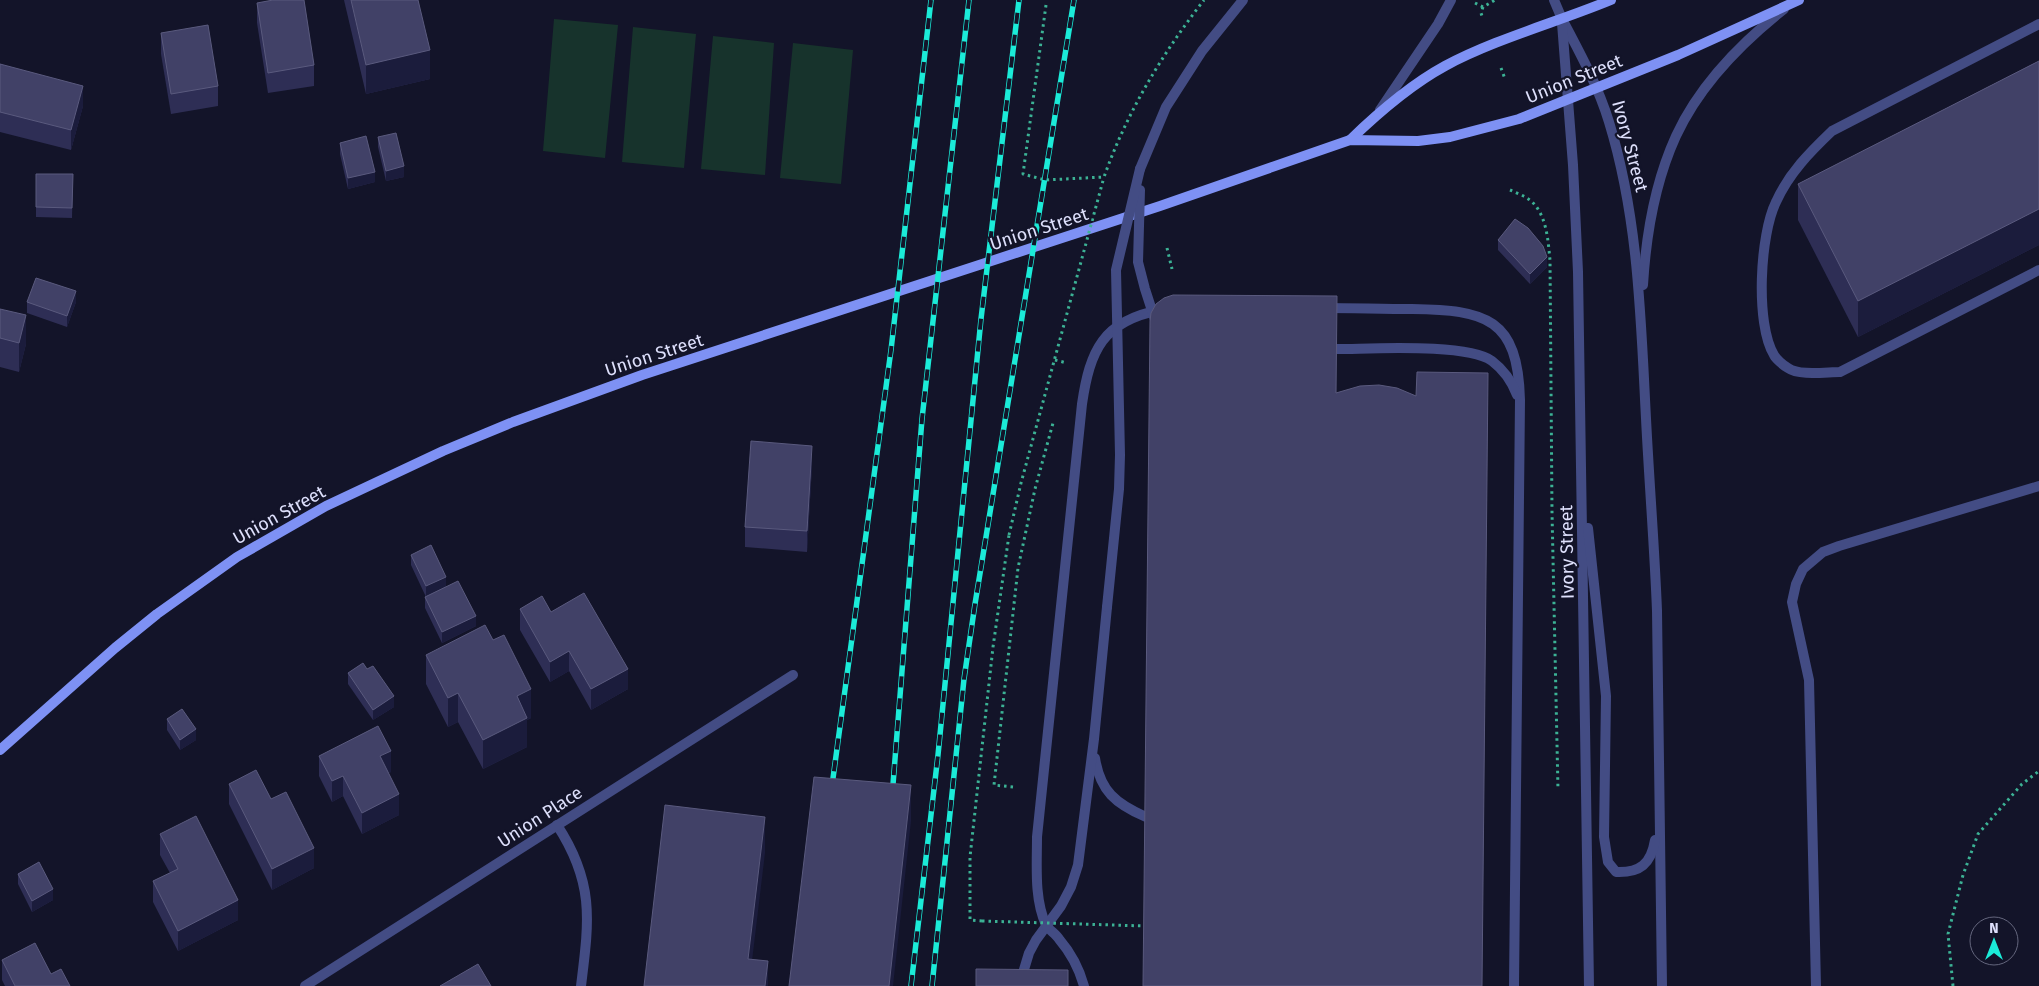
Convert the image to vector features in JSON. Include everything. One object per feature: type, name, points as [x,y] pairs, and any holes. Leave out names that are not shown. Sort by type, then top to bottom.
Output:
[{"type":"main road","name":"Union Street","points":[[1350,140],[1378,112],[1445,66],[1493,45],[1611,0]]},
{"type":"main road","name":"Union Street","points":[[0,750],[102,659],[157,614],[237,557],[326,506],[418,462],[513,422],[642,376],[1160,206],[1350,140],[1418,140],[1450,137],[1519,119],[1678,55],[1795,2]]},
{"type":"main road","name":"Union Street","points":[[0,757],[31,723]]},
{"type":"main road","points":[[0,745],[31,723]]},
{"type":"street","points":[[1019,986],[1029,954],[1061,906],[1071,887],[1078,865],[1094,739],[1118,499],[1120,455],[1116,270],[1140,169],[1166,107],[1202,51],[1243,0]]},
{"type":"street","points":[[1378,112],[1438,24],[1451,0]]},
{"type":"street","points":[[1554,0],[1562,19]]},
{"type":"street","points":[[1640,313],[1651,219],[1658,188],[1676,137],[1700,96],[1723,67],[1762,26],[1795,2]]},
{"type":"street","name":"Ivory Street","points":[[1562,19],[1597,88],[1618,150],[1628,201],[1640,313],[1657,609],[1662,986]]},
{"type":"street","name":"Ivory Street","points":[[1562,19],[1574,166],[1578,272],[1590,986]]},
{"type":"street","points":[[2039,24],[1832,130],[1805,156],[1786,182],[1775,204],[1768,227],[1762,287],[1764,326],[1774,356],[1790,369],[1812,373],[1840,372],[2039,270]]},
{"type":"street","points":[[1140,169],[1138,262],[1152,312],[1162,336]]},
{"type":"street","points":[[1084,986],[1080,970],[1047,925],[1037,884],[1037,837],[1084,387],[1089,366],[1098,347],[1110,330],[1126,319],[1146,312],[1173,308]]},
{"type":"street","points":[[1313,308],[1458,310],[1474,314],[1488,320],[1499,330],[1509,343],[1516,359],[1520,400],[1514,986]]},
{"type":"street","points":[[1336,349],[1437,350],[1476,354],[1491,360],[1503,370],[1513,384],[1520,400]]},
{"type":"street","points":[[1581,462],[1606,696],[1604,837],[1608,862],[1616,872],[1629,872],[1643,866],[1653,854],[1659,818]]},
{"type":"street","points":[[1816,986],[1809,680],[1792,602],[1796,584],[1803,568],[1823,552],[2039,486]]},
{"type":"street","name":"Union Place","points":[[304,986],[792,675]]},
{"type":"street","points":[[1094,739],[1097,767],[1105,788],[1114,800],[1127,809],[1146,817]]},
{"type":"street","points":[[557,825],[576,858],[587,896],[588,918],[581,986]]},
{"type":"path","points":[[1483,7],[1495,0]]},
{"type":"path","points":[[1472,1],[1483,7]]},
{"type":"path","points":[[1046,5],[1023,174],[1045,180],[1104,177],[1019,491],[1010,535],[993,647],[970,857],[970,920],[1145,926]]},
{"type":"path","points":[[1483,7],[1483,19]]},
{"type":"path","points":[[1500,66],[1505,79]]},
{"type":"path","points":[[1510,190],[1532,202],[1540,213],[1547,231],[1550,260],[1552,512],[1559,798]]},
{"type":"path","points":[[1167,248],[1172,269]]},
{"type":"path","points":[[1055,360],[1069,364]]},
{"type":"path","points":[[1013,787],[994,785],[1013,604],[1024,539],[1054,417]]},
{"type":"path","points":[[1953,986],[1948,934],[1963,875],[1978,834],[2022,784],[2039,771]]},
{"type":"green space","points":[[554,19],[618,25],[605,158],[543,151]]},
{"type":"green space","points":[[633,27],[696,34],[684,168],[622,162]]},
{"type":"green space","points":[[713,36],[774,43],[765,175],[701,169]]},
{"type":"green space","points":[[793,43],[853,50],[841,184],[780,178]]},
{"type":"building","points":[[273,0],[304,0],[314,65],[268,73],[257,3]]},
{"type":"building","points":[[351,0],[418,0],[430,50],[366,65]]},
{"type":"building","points":[[208,25],[218,86],[171,94],[161,33]]},
{"type":"building","points":[[2039,61],[2039,209],[1858,301],[1798,184]]},
{"type":"building","points":[[0,64],[83,86],[71,130],[0,112]]},
{"type":"building","points":[[396,133],[404,166],[386,171],[378,137]]},
{"type":"building","points":[[366,136],[375,172],[348,178],[340,143]]},
{"type":"building","points":[[36,174],[73,174],[72,208],[36,207]]},
{"type":"building","points":[[1515,219],[1528,228],[1543,246],[1547,257],[1530,274],[1498,240]]},
{"type":"building","points":[[36,278],[76,291],[67,316],[27,302]]},
{"type":"building","points":[[1173,295],[1337,296],[1336,393],[1360,386],[1379,385],[1397,388],[1416,396],[1417,372],[1488,373],[1482,986],[1143,986],[1150,321],[1151,313],[1156,304],[1164,298]]},
{"type":"building","points":[[0,309],[26,315],[19,343],[0,338]]},
{"type":"building","points":[[751,441],[812,446],[807,531],[745,527]]},
{"type":"building","points":[[431,545],[446,577],[426,586],[411,555]]},
{"type":"building","points":[[458,581],[476,616],[442,632],[425,597]]},
{"type":"building","points":[[584,593],[628,669],[591,689],[569,651],[550,662],[520,609],[542,596],[551,612]]},
{"type":"building","points":[[485,625],[493,640],[504,635],[531,689],[517,696],[527,718],[483,740],[458,693],[448,698],[426,655]]},
{"type":"building","points":[[363,663],[367,669],[373,666],[394,696],[373,710],[348,673]]},
{"type":"building","points":[[182,709],[196,729],[180,740],[167,719]]},
{"type":"building","points":[[378,726],[391,751],[380,756],[399,794],[362,813],[343,776],[332,781],[319,756]]},
{"type":"building","points":[[256,770],[271,799],[286,792],[314,848],[272,869],[229,784]]},
{"type":"building","points":[[814,777],[911,785],[889,986],[789,986]]},
{"type":"building","points":[[665,805],[765,817],[748,959],[768,961],[765,986],[644,986]]},
{"type":"building","points":[[196,816],[238,900],[178,931],[153,881],[178,869],[160,834]]},
{"type":"building","points":[[39,862],[53,889],[32,901],[18,874]]},
{"type":"building","points":[[35,943],[51,974],[61,969],[70,986],[15,986],[2,960]]},
{"type":"building","points":[[478,964],[491,986],[440,986]]},
{"type":"building","points":[[976,969],[1068,970],[1068,986],[976,986]]},
{"type":"railway","points":[[831,793],[891,350],[931,0]]},
{"type":"railway","points":[[892,797],[922,419],[969,0]]},
{"type":"railway","points":[[911,986],[938,755],[981,319],[1019,0]]},
{"type":"railway","points":[[932,986],[964,679],[1074,0]]}]
